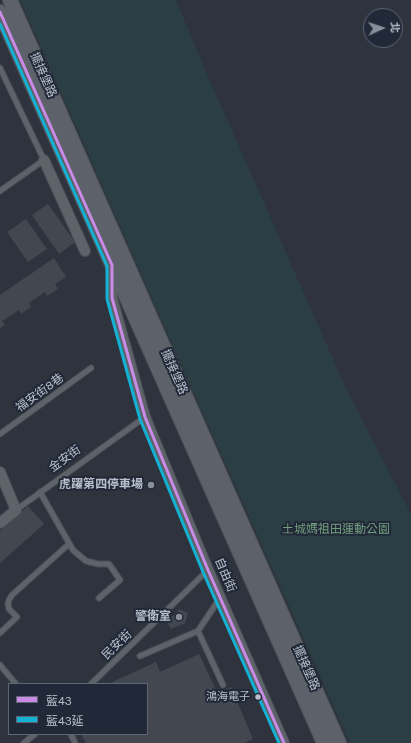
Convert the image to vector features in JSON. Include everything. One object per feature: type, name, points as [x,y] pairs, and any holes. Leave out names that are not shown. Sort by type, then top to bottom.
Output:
[{"type":"street","name":"擺接堡路","points":[[10,0],[339,743]]},
{"type":"street","name":"擺接堡路","points":[[0,12],[324,743]]},
{"type":"street","points":[[44,160],[85,251]]},
{"type":"street","name":"自由街","points":[[112,265],[112,298],[145,417],[208,570],[284,743]]},
{"type":"street","points":[[0,472],[16,510]]},
{"type":"street","name":"金安街","points":[[0,523],[16,510]]},
{"type":"lane","points":[[0,68],[44,160],[0,191]]},
{"type":"lane","name":"福安街8巷","points":[[0,434],[91,368]]},
{"type":"lane","name":"金安街","points":[[16,510],[145,417]]},
{"type":"lane","points":[[40,492],[73,550],[86,561],[98,564],[109,564],[120,580],[99,598]]},
{"type":"lane","points":[[0,633],[17,617],[9,609],[8,604],[12,596],[69,544]]},
{"type":"lane","name":"民安街","points":[[92,683],[208,570]]},
{"type":"lane","points":[[140,656],[198,631],[220,597]]},
{"type":"lane","points":[[198,631],[223,685]]},
{"type":"lane","points":[[0,665],[15,683]]},
{"type":"lane","points":[[24,743],[34,735]]},
{"type":"green space","name":"土城媽祖田運動公園","points":[[20,0],[176,0],[207,74],[346,388],[411,514],[411,743],[350,743]]},
{"type":"building","points":[[48,204],[75,242],[59,254],[32,215]]},
{"type":"building","points":[[26,219],[47,249],[28,262],[7,232]]},
{"type":"building","points":[[54,258],[66,277],[55,284],[58,289],[47,296],[45,292],[29,303],[31,307],[21,314],[19,310],[2,321],[5,325],[0,328],[0,295]]},
{"type":"building","points":[[28,506],[44,524],[0,563],[0,531]]},
{"type":"building","name":"警衛室","points":[[179,609],[188,613],[185,623],[171,629],[166,620],[176,614]]},
{"type":"building","points":[[199,654],[218,694],[231,687],[253,739],[244,743],[86,743],[82,735],[148,735],[148,683],[110,683],[156,662],[160,672]]},
{"type":"transit line","name":"藍43","points":[[0,12],[112,265],[112,298],[145,417],[208,570],[284,743]]},
{"type":"transit line","name":"藍43延","points":[[0,24],[107,266],[107,299],[140,419],[203,572],[279,743]]},
{"type":"place","name":"虎躍第四停車場","points":[[151,485]]},
{"type":"place","name":"警衛室","points":[[179,617]]},
{"type":"place","name":"鴻海電子","points":[[258,697]]}]
